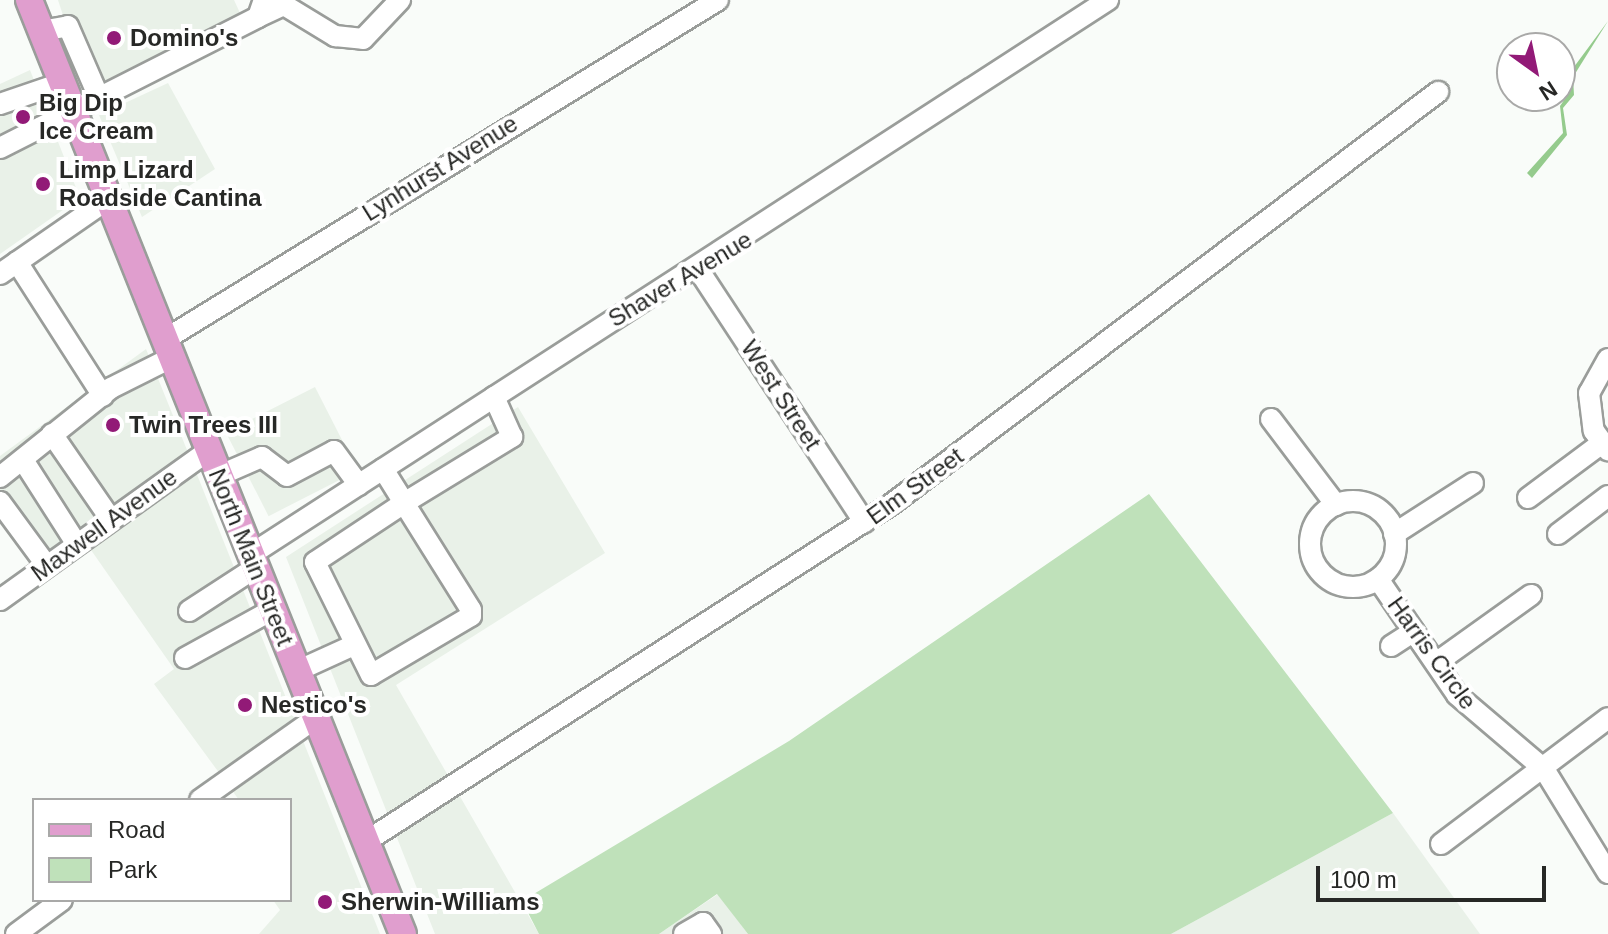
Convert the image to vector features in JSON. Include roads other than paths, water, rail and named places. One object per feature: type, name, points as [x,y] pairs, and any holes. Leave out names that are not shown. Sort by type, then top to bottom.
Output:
[{"type":"main road","name":"North Main Street","points":[[29,0],[41,31],[52,86],[73,114],[403,934]]},
{"type":"street","points":[[0,148],[100,100],[261,8],[284,5],[335,36],[363,39],[400,0]]},
{"type":"street","name":"Lynhurst Avenue","points":[[0,477],[52,434],[167,349],[718,0]]},
{"type":"street","name":"Shaver Avenue","points":[[189,611],[252,561],[383,469],[698,269],[1108,0]]},
{"type":"street","points":[[41,31],[68,26],[100,100]]},
{"type":"street","points":[[0,104],[52,86]]},
{"type":"street","points":[[0,111],[52,86]]},
{"type":"street","name":"Elm Street","points":[[365,842],[864,522],[1438,92]]},
{"type":"street","points":[[103,396],[8,268],[107,200]]},
{"type":"street","name":"West Street","points":[[698,269],[864,522]]},
{"type":"street","points":[[1528,498],[1605,446],[1589,393],[1608,359]]},
{"type":"street","points":[[383,469],[404,503],[471,616],[377,675],[354,645],[315,562],[404,503],[512,437],[494,397]]},
{"type":"street","points":[[1271,419],[1336,505],[1375,507],[1394,534],[1473,483]]},
{"type":"street","points":[[52,434],[110,518]]},
{"type":"street","name":"Maxwell Avenue","points":[[0,600],[110,518],[208,451]]},
{"type":"street","points":[[218,476],[262,457],[287,476],[334,451],[359,485]]},
{"type":"street","points":[[23,460],[76,543]]},
{"type":"street","points":[[1558,534],[1608,496]]},
{"type":"street","points":[[0,502],[47,566]]},
{"type":"street","name":"Harris Circle","points":[[1336,505],[1315,522],[1310,538],[1318,570],[1346,587],[1378,579],[1395,550],[1394,534]]},
{"type":"street","name":"Harris Circle","points":[[1378,579],[1436,663],[1483,721],[1544,769],[1608,873]]},
{"type":"street","points":[[1436,663],[1531,595]]},
{"type":"street","points":[[185,658],[272,610]]},
{"type":"street","points":[[1391,646],[1414,631]]},
{"type":"street","points":[[297,671],[354,645]]},
{"type":"street","points":[[203,798],[316,718]]},
{"type":"street","points":[[1441,844],[1608,718]]},
{"type":"street","points":[[16,934],[59,902]]},
{"type":"street","points":[[684,934],[703,923],[711,934]]},
{"type":"place","name":"Domino's","points":[[114,38]]},
{"type":"place","name":"Big Dip Ice Cream","points":[[23,117]]},
{"type":"place","name":"Limp Lizard Roadside Cantina","points":[[43,184]]},
{"type":"place","name":"Twin Trees III","points":[[113,425]]},
{"type":"place","name":"Nestico's","points":[[245,705]]},
{"type":"place","name":"Sherwin-Williams","points":[[325,902]]}]
